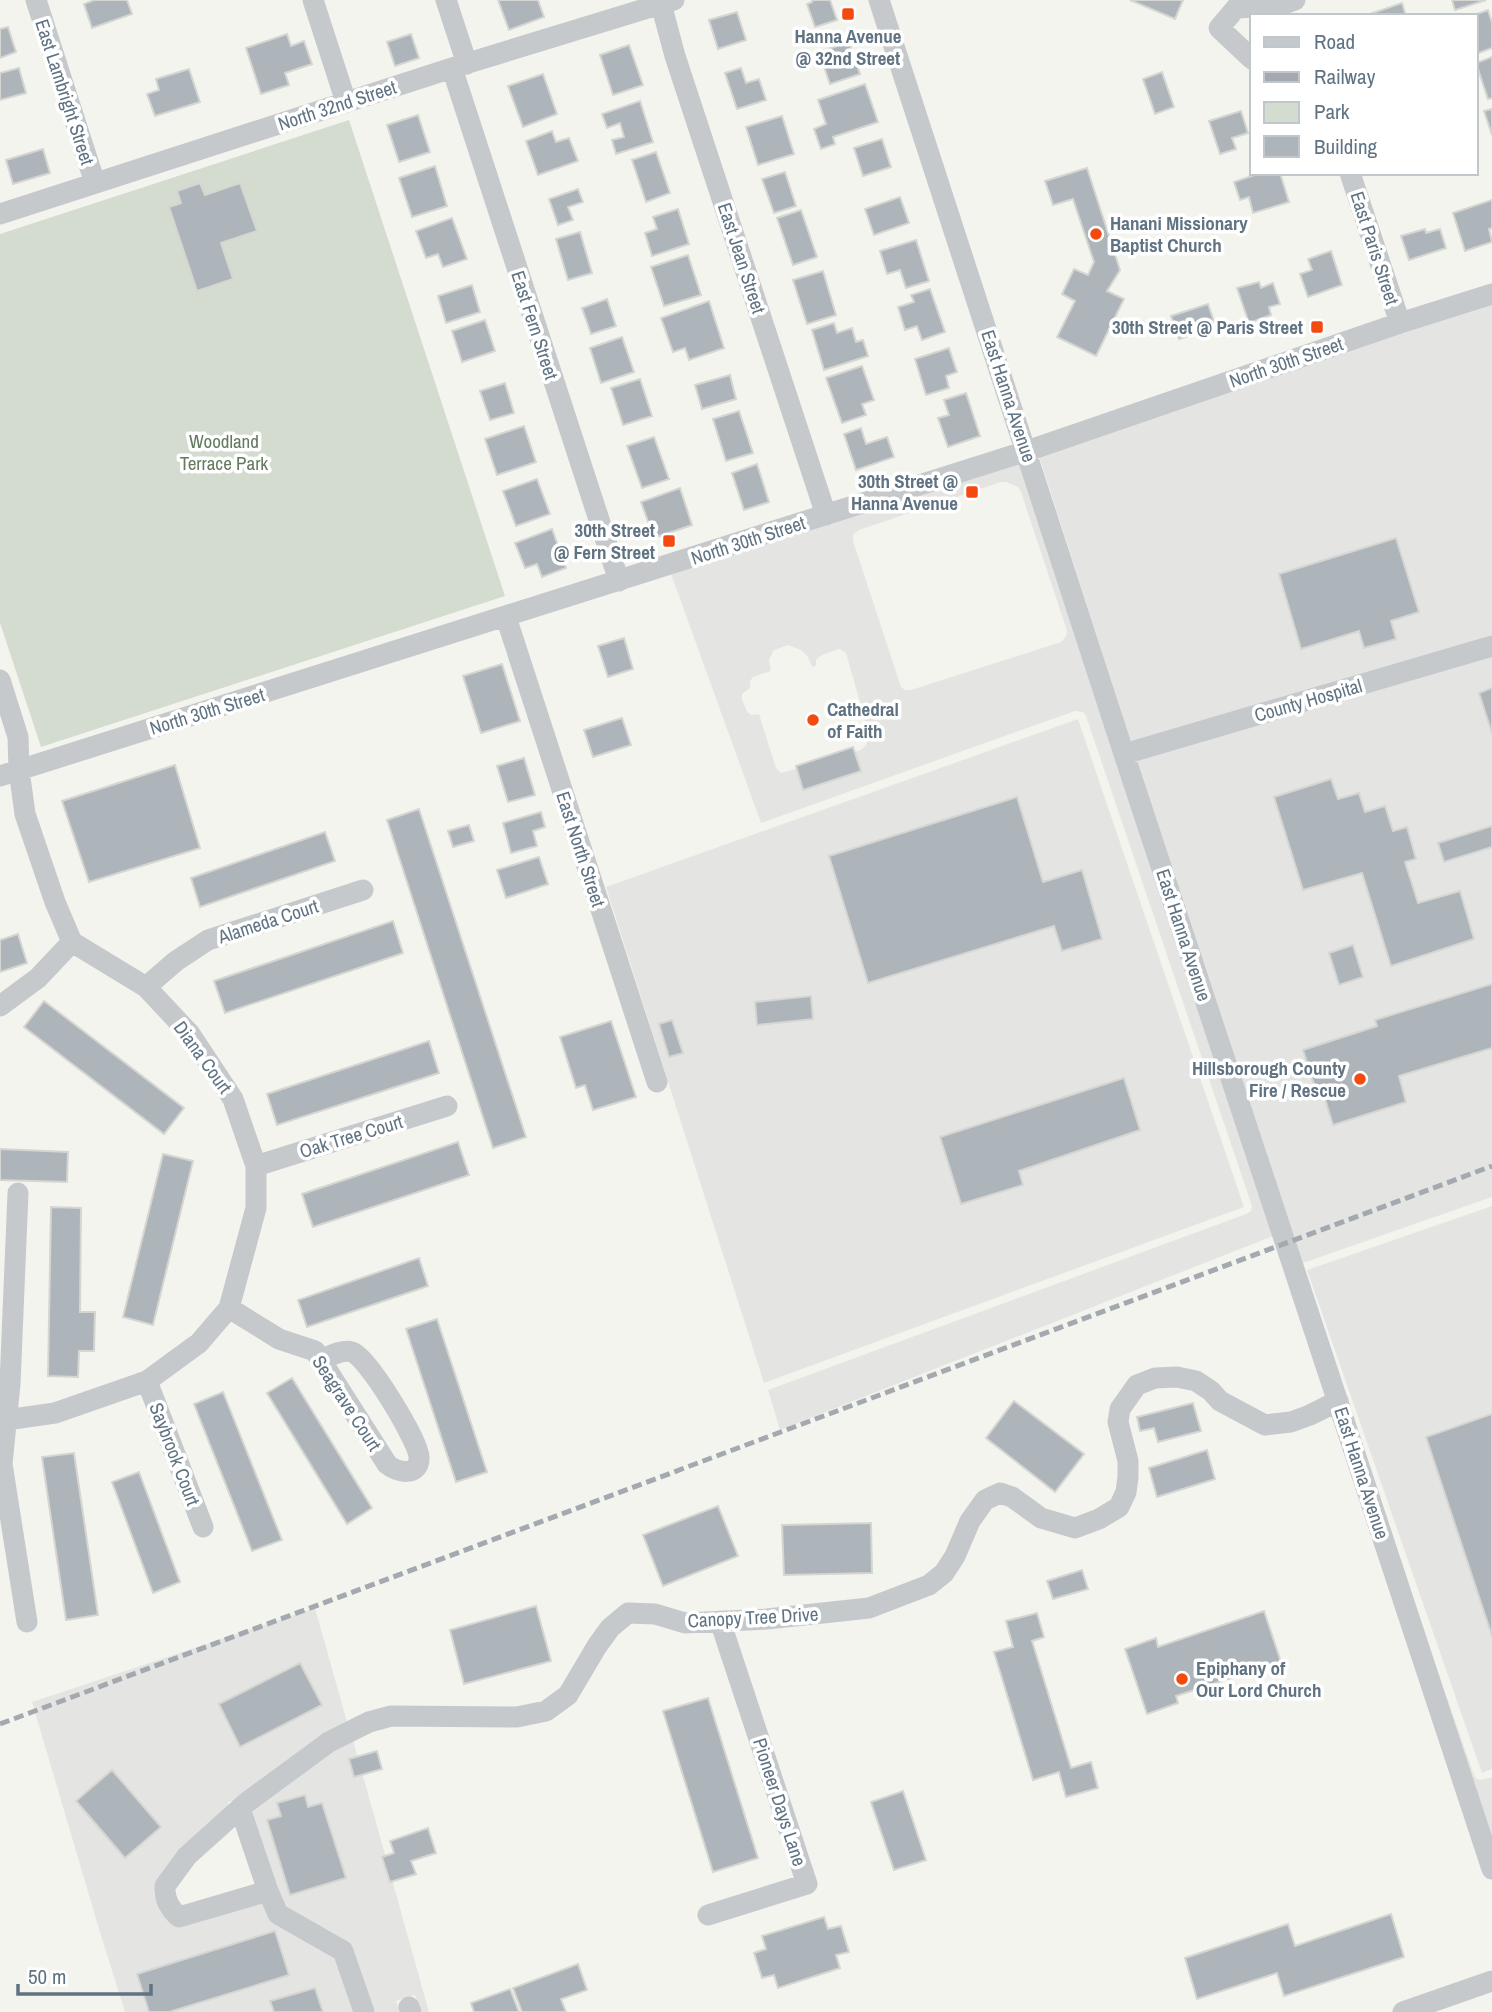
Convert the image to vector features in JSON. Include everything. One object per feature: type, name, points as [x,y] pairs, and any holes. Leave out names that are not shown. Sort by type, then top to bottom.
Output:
[{"type":"street","name":"East Lambright Street","points":[[36,0],[95,183]]},
{"type":"street","points":[[313,0],[346,102]]},
{"type":"street","name":"East Fern Street","points":[[446,0],[460,66],[618,581]]},
{"type":"street","name":"East Hanna Avenue","points":[[880,0],[1124,754],[1492,1869]]},
{"type":"street","points":[[1250,57],[1219,28],[1236,8],[1279,6],[1295,0]]},
{"type":"street","name":"North 32nd Street","points":[[0,214],[665,2]]},
{"type":"street","name":"East Jean Street","points":[[665,2],[676,56],[826,515]]},
{"type":"street","name":"East Paris Street","points":[[1351,175],[1400,323]]},
{"type":"street","name":"North 30th Street","points":[[10,773],[1027,451],[1492,294]]},
{"type":"street","name":"East North Street","points":[[506,617],[657,1082]]},
{"type":"street","name":"County Hospital","points":[[1124,754],[1492,646]]},
{"type":"street","points":[[0,680],[18,737],[10,773],[55,902],[72,942],[38,978],[0,1006]]},
{"type":"street","name":"Alameda Court","points":[[145,987],[176,961],[208,940],[362,890]]},
{"type":"street","name":"Diana Court","points":[[2,1421],[55,1413],[147,1381],[199,1343],[229,1308],[256,1208],[256,1166],[233,1099],[190,1034],[145,987],[72,942]]},
{"type":"street","name":"Oak Tree Court","points":[[256,1166],[447,1106]]},
{"type":"street","points":[[18,1193],[10,1384],[2,1421],[2,1464],[27,1622]]},
{"type":"street","name":"Seagrave Court","points":[[229,1308],[279,1339],[316,1351],[321,1360],[387,1464],[402,1472],[409,1472],[416,1466],[419,1457],[403,1418],[365,1362],[356,1353],[346,1351],[321,1360]]},
{"type":"street","name":"Canopy Tree Drive","points":[[268,1891],[179,1917],[171,1910],[165,1886],[187,1856],[240,1808],[329,1742],[369,1722],[391,1716],[517,1717],[546,1711],[568,1695],[610,1628],[628,1613],[655,1614],[685,1623],[768,1619],[869,1608],[929,1585],[944,1573],[955,1556],[970,1521],[985,1500],[1000,1493],[1012,1497],[1041,1518],[1075,1528],[1099,1519],[1119,1507],[1126,1492],[1128,1461],[1118,1422],[1120,1409],[1137,1385],[1155,1378],[1177,1377],[1196,1381],[1220,1401],[1265,1424],[1291,1422],[1338,1401]]},
{"type":"street","name":"Saybrook Court","points":[[147,1381],[204,1527]]},
{"type":"street","name":"Pioneer Days Lane","points":[[708,1914],[807,1884],[720,1621]]},
{"type":"street","points":[[240,1808],[278,1914],[343,1951],[364,2012]]},
{"type":"street","points":[[1403,2012],[1492,1981]]},
{"type":"shaded area","points":[[1492,304],[1492,636],[1131,742],[1039,456]]},
{"type":"shaded area","points":[[1020,462],[1273,1236],[780,1430],[768,1390],[1246,1214],[1251,1211],[1252,1206],[1083,712],[1075,711],[761,823],[671,574]],"holes":[[[1001,482],[1018,487],[1021,492],[1067,631],[1066,636],[1061,642],[905,690],[901,687],[853,535],[859,530]],[[788,645],[801,650],[812,667],[816,666],[816,660],[822,655],[839,649],[846,653],[869,734],[866,738],[867,744],[861,750],[781,773],[776,768],[759,714],[751,715],[747,712],[742,694],[750,688],[753,677],[771,671],[769,660],[774,650]]]},
{"type":"shaded area","points":[[1492,655],[1492,1197],[1303,1263],[1137,760]]},
{"type":"shaded area","points":[[1078,719],[1244,1207],[764,1383],[606,887]]},
{"type":"shaded area","points":[[1492,1206],[1492,1769],[1482,1773],[1307,1270]]},
{"type":"shaded area","points":[[315,1608],[347,1722],[235,1800],[228,1802],[229,1806],[155,1886],[154,1895],[161,1913],[172,1923],[261,1902],[334,1957],[353,2012],[125,2012],[32,1702]]},
{"type":"shaded area","points":[[1443,1686],[1474,1775],[1482,1780],[1492,1777],[1492,1836]]},
{"type":"shaded area","points":[[353,1740],[429,2012],[422,2012],[415,1995],[396,2001],[400,2012],[375,2012],[353,1947],[286,1907],[252,1810]]},
{"type":"green space","name":"Woodland Terrace Park","points":[[349,120],[505,596],[41,747],[0,623],[0,234]]},
{"type":"building","points":[[94,0],[127,0],[132,14],[92,28],[84,4]]},
{"type":"building","points":[[498,0],[538,0],[544,17],[509,30]]},
{"type":"building","points":[[812,0],[830,0],[837,20],[815,27],[807,4]]},
{"type":"building","points":[[1130,0],[1183,0],[1175,19]]},
{"type":"building","points":[[1452,0],[1486,0],[1455,10]]},
{"type":"building","points":[[1402,3],[1405,14],[1370,14]]},
{"type":"building","points":[[1488,10],[1492,23],[1492,48],[1478,53],[1478,14]]},
{"type":"building","points":[[737,12],[746,40],[718,49],[709,20]]},
{"type":"building","points":[[8,27],[16,52],[0,58],[0,29]]},
{"type":"building","points":[[287,34],[291,46],[304,41],[312,64],[285,73],[289,85],[261,94],[246,48]]},
{"type":"building","points":[[411,34],[419,58],[395,66],[387,42]]},
{"type":"building","points":[[849,42],[860,74],[830,84],[819,52]]},
{"type":"building","points":[[629,45],[643,85],[613,95],[600,55]]},
{"type":"building","points":[[1492,57],[1492,98],[1488,99],[1478,62]]},
{"type":"building","points":[[19,68],[26,93],[0,100],[0,73]]},
{"type":"building","points":[[741,68],[746,83],[759,79],[766,100],[737,109],[725,73]]},
{"type":"building","points":[[189,69],[200,102],[155,116],[147,94],[159,90],[156,79]]},
{"type":"building","points":[[1162,72],[1174,107],[1155,114],[1143,79]]},
{"type":"building","points":[[543,74],[557,114],[523,127],[508,86]]},
{"type":"building","points":[[865,84],[878,122],[833,137],[835,144],[821,149],[814,129],[826,124],[818,100]]},
{"type":"building","points":[[640,101],[653,142],[616,154],[612,140],[624,137],[620,123],[607,128],[602,114]]},
{"type":"building","points":[[1492,109],[1492,135],[1484,111]]},
{"type":"building","points":[[1241,111],[1248,133],[1232,138],[1236,149],[1220,154],[1209,121]]},
{"type":"building","points":[[418,115],[430,152],[399,162],[387,125]]},
{"type":"building","points":[[782,116],[794,154],[758,165],[746,127]]},
{"type":"building","points":[[552,131],[556,142],[569,138],[578,161],[538,175],[526,141]]},
{"type":"building","points":[[882,139],[891,167],[863,176],[854,148]]},
{"type":"building","points":[[43,149],[50,173],[13,184],[6,160]]},
{"type":"building","points":[[656,152],[670,193],[646,202],[632,160]]},
{"type":"building","points":[[435,166],[447,206],[412,217],[399,178]]},
{"type":"building","name":"Hanani Missionary Baptist Church","points":[[1087,168],[1120,270],[1107,291],[1124,299],[1096,356],[1057,337],[1075,301],[1062,294],[1074,269],[1088,275],[1094,262],[1073,199],[1053,205],[1045,181]]},
{"type":"building","points":[[785,172],[796,206],[774,213],[762,179]]},
{"type":"building","points":[[1254,175],[1281,175],[1289,202],[1253,213],[1249,197],[1240,200],[1234,182]]},
{"type":"building","points":[[200,183],[205,195],[240,183],[257,231],[221,243],[233,279],[197,291],[169,207],[181,203],[177,191]]},
{"type":"building","points":[[578,189],[583,202],[568,207],[573,220],[558,225],[549,199]]},
{"type":"building","points":[[900,197],[909,223],[874,235],[865,209]]},
{"type":"building","points":[[1492,200],[1492,228],[1489,229],[1492,242],[1465,251],[1453,213]]},
{"type":"building","points":[[678,209],[689,244],[652,256],[645,233],[657,229],[653,217]]},
{"type":"building","points":[[801,210],[817,257],[793,265],[777,218]]},
{"type":"building","points":[[452,218],[467,259],[443,267],[438,254],[426,258],[416,231]]},
{"type":"building","points":[[1425,229],[1426,233],[1440,229],[1446,248],[1409,260],[1401,236]]},
{"type":"building","points":[[580,232],[592,273],[568,280],[556,239]]},
{"type":"building","points":[[916,240],[929,281],[906,288],[900,270],[887,274],[880,251]]},
{"type":"building","points":[[1331,251],[1342,285],[1308,297],[1300,274],[1312,270],[1308,259]]},
{"type":"building","points":[[688,255],[701,295],[664,306],[651,267]]},
{"type":"building","points":[[823,271],[836,315],[807,324],[793,280]]},
{"type":"building","points":[[1259,282],[1261,288],[1273,283],[1280,304],[1269,307],[1271,315],[1249,323],[1237,288]]},
{"type":"building","points":[[472,285],[480,312],[446,323],[438,296]]},
{"type":"building","points":[[930,289],[945,332],[922,340],[917,326],[905,330],[898,307],[914,302],[911,295]]},
{"type":"building","points":[[607,299],[616,326],[591,334],[582,308]]},
{"type":"building","points":[[709,301],[724,348],[689,360],[685,348],[673,352],[661,318]]},
{"type":"building","points":[[1208,304],[1216,327],[1179,339],[1171,316]]},
{"type":"building","points":[[485,320],[495,351],[462,362],[452,331]]},
{"type":"building","points":[[834,323],[837,333],[852,328],[856,342],[863,340],[868,356],[824,370],[812,330]]},
{"type":"building","points":[[622,337],[634,372],[601,383],[590,348]]},
{"type":"building","points":[[949,348],[957,372],[946,376],[949,388],[926,395],[915,359]]},
{"type":"building","points":[[862,366],[874,400],[862,404],[866,415],[842,423],[826,378]]},
{"type":"building","points":[[730,375],[736,399],[702,409],[695,385]]},
{"type":"building","points":[[640,379],[652,416],[623,425],[611,388]]},
{"type":"building","points":[[505,383],[514,413],[490,420],[480,391]]},
{"type":"building","points":[[966,393],[980,436],[948,447],[938,418],[949,415],[944,400]]},
{"type":"building","points":[[739,411],[753,453],[726,461],[713,419]]},
{"type":"building","points":[[524,426],[536,462],[497,475],[485,439]]},
{"type":"building","points":[[861,428],[866,444],[887,437],[894,457],[856,470],[844,434]]},
{"type":"building","points":[[654,437],[669,479],[642,488],[627,446]]},
{"type":"building","points":[[757,464],[769,502],[744,510],[732,473]]},
{"type":"building","points":[[537,479],[550,514],[516,526],[503,491]]},
{"type":"building","points":[[680,488],[692,525],[654,538],[641,502]]},
{"type":"building","points":[[552,529],[566,568],[542,577],[537,564],[525,568],[515,543]]},
{"type":"building","points":[[1396,538],[1419,612],[1391,621],[1396,639],[1364,648],[1359,631],[1301,649],[1279,574]]},
{"type":"building","points":[[624,638],[633,669],[608,677],[598,646]]},
{"type":"building","points":[[502,664],[520,721],[481,733],[463,676]]},
{"type":"building","points":[[1492,688],[1492,733],[1479,693]]},
{"type":"building","points":[[622,718],[631,745],[593,757],[584,730]]},
{"type":"building","points":[[853,747],[861,771],[803,790],[796,766]]},
{"type":"building","points":[[524,758],[535,795],[508,802],[497,766]]},
{"type":"building","points":[[175,765],[200,848],[89,882],[62,801]]},
{"type":"building","points":[[1331,779],[1338,799],[1359,793],[1365,812],[1385,806],[1393,831],[1407,827],[1416,859],[1405,862],[1418,903],[1460,891],[1474,939],[1391,966],[1362,873],[1303,890],[1274,797]]},
{"type":"building","points":[[1017,797],[1043,882],[1082,870],[1102,939],[1062,951],[1054,926],[868,983],[829,856]]},
{"type":"building","points":[[419,809],[526,1137],[493,1148],[387,820]]},
{"type":"building","points":[[541,812],[545,827],[533,831],[537,846],[511,853],[503,823]]},
{"type":"building","points":[[469,825],[474,841],[453,847],[448,831]]},
{"type":"building","points":[[1492,826],[1492,847],[1444,862],[1438,843]]},
{"type":"building","points":[[325,832],[335,861],[200,907],[191,878]]},
{"type":"building","points":[[539,857],[548,884],[506,898],[497,870]]},
{"type":"building","points":[[393,921],[403,953],[225,1013],[214,981]]},
{"type":"building","points":[[18,934],[27,963],[0,972],[0,940]]},
{"type":"building","points":[[1353,945],[1363,977],[1339,985],[1329,953]]},
{"type":"building","points":[[1492,984],[1492,1048],[1399,1076],[1406,1102],[1333,1125],[1324,1096],[1318,1097],[1303,1050],[1377,1026],[1375,1020]]},
{"type":"building","points":[[811,996],[813,1019],[757,1025],[755,1002]]},
{"type":"building","points":[[44,1001],[184,1108],[164,1134],[24,1027]]},
{"type":"building","points":[[672,1020],[683,1053],[669,1057],[659,1024]]},
{"type":"building","points":[[611,1021],[636,1097],[593,1110],[585,1085],[576,1088],[560,1037]]},
{"type":"building","points":[[429,1041],[439,1073],[277,1125],[267,1094]]},
{"type":"building","points":[[1124,1078],[1140,1130],[1019,1171],[1023,1185],[961,1204],[940,1137]]},
{"type":"building","points":[[458,1142],[469,1175],[313,1227],[302,1194]]},
{"type":"building","points":[[0,1149],[68,1152],[67,1182],[0,1180]]},
{"type":"building","points":[[163,1154],[193,1161],[153,1325],[123,1317]]},
{"type":"building","points":[[51,1207],[81,1208],[80,1312],[95,1312],[94,1351],[79,1351],[78,1377],[48,1376]]},
{"type":"building","points":[[419,1258],[428,1286],[307,1327],[298,1300]]},
{"type":"building","points":[[437,1319],[487,1472],[456,1482],[406,1329]]},
{"type":"building","points":[[292,1378],[372,1508],[347,1524],[267,1393]]},
{"type":"building","points":[[223,1392],[282,1540],[252,1551],[194,1404]]},
{"type":"building","points":[[1014,1401],[1084,1454],[1055,1492],[986,1438]]},
{"type":"building","points":[[1193,1403],[1201,1431],[1158,1442],[1154,1428],[1140,1431],[1137,1417]]},
{"type":"building","points":[[1492,1414],[1492,1636],[1426,1437]]},
{"type":"building","points":[[1207,1450],[1215,1479],[1157,1497],[1149,1468]]},
{"type":"building","points":[[74,1453],[98,1615],[66,1620],[42,1457]]},
{"type":"building","points":[[139,1472],[180,1582],[153,1593],[112,1482]]},
{"type":"building","points":[[718,1506],[738,1556],[663,1586],[643,1535]]},
{"type":"building","points":[[871,1523],[872,1573],[784,1575],[782,1525]]},
{"type":"building","points":[[1082,1570],[1088,1589],[1053,1599],[1047,1581]]},
{"type":"building","points":[[536,1606],[551,1661],[464,1684],[450,1630]]},
{"type":"building","name":"Epiphany of Our Lord Church","points":[[1264,1611],[1281,1662],[1176,1696],[1178,1703],[1147,1714],[1125,1649],[1156,1638],[1158,1647]]},
{"type":"building","points":[[1037,1613],[1044,1637],[1032,1641],[1071,1768],[1091,1762],[1098,1788],[1066,1797],[1059,1772],[1033,1780],[994,1652],[1013,1647],[1006,1621]]},
{"type":"building","points":[[300,1663],[322,1705],[240,1747],[219,1704]]},
{"type":"building","points":[[708,1698],[758,1858],[713,1872],[663,1711]]},
{"type":"building","points":[[377,1751],[382,1769],[354,1777],[349,1759]]},
{"type":"building","points":[[112,1770],[161,1827],[125,1858],[76,1801]]},
{"type":"building","points":[[903,1791],[926,1860],[894,1870],[871,1802]]},
{"type":"building","points":[[305,1795],[308,1807],[322,1803],[346,1878],[290,1895],[267,1820],[281,1816],[277,1803]]},
{"type":"building","points":[[428,1828],[436,1853],[411,1861],[416,1874],[390,1882],[382,1857],[394,1853],[390,1841]]},
{"type":"building","points":[[1391,1914],[1404,1957],[1284,1996],[1277,1973],[1197,1999],[1185,1958],[1288,1924],[1295,1946]]},
{"type":"building","points":[[824,1917],[828,1929],[841,1926],[849,1952],[836,1955],[840,1968],[778,1988],[774,1975],[762,1978],[754,1953],[766,1949],[762,1936]]},
{"type":"building","points":[[275,1931],[289,1975],[169,2012],[149,2012],[137,1974]]},
{"type":"building","points":[[578,1964],[587,1990],[561,1999],[566,2012],[522,2012],[513,1988]]},
{"type":"building","points":[[315,1988],[323,2012],[274,2012],[270,2001]]},
{"type":"building","points":[[510,1989],[519,2012],[474,2012],[471,2003]]},
{"type":"railway","points":[[0,1724],[1492,1166]]},
{"type":"place","name":"Hanna Avenue @ 32nd Street","points":[[848,14]]},
{"type":"place","name":"Hanani Missionary Baptist Church","points":[[1096,234]]},
{"type":"place","name":"30th Street @ Paris Street","points":[[1317,327]]},
{"type":"place","name":"30th Street @ Hanna Avenue","points":[[972,492]]},
{"type":"place","name":"30th Street @ Fern Street","points":[[669,541]]},
{"type":"place","name":"Cathedral of Faith","points":[[813,720]]},
{"type":"place","name":"Hillsborough County Fire / Rescue","points":[[1360,1079]]},
{"type":"place","name":"Epiphany of Our Lord Church","points":[[1182,1679]]}]
